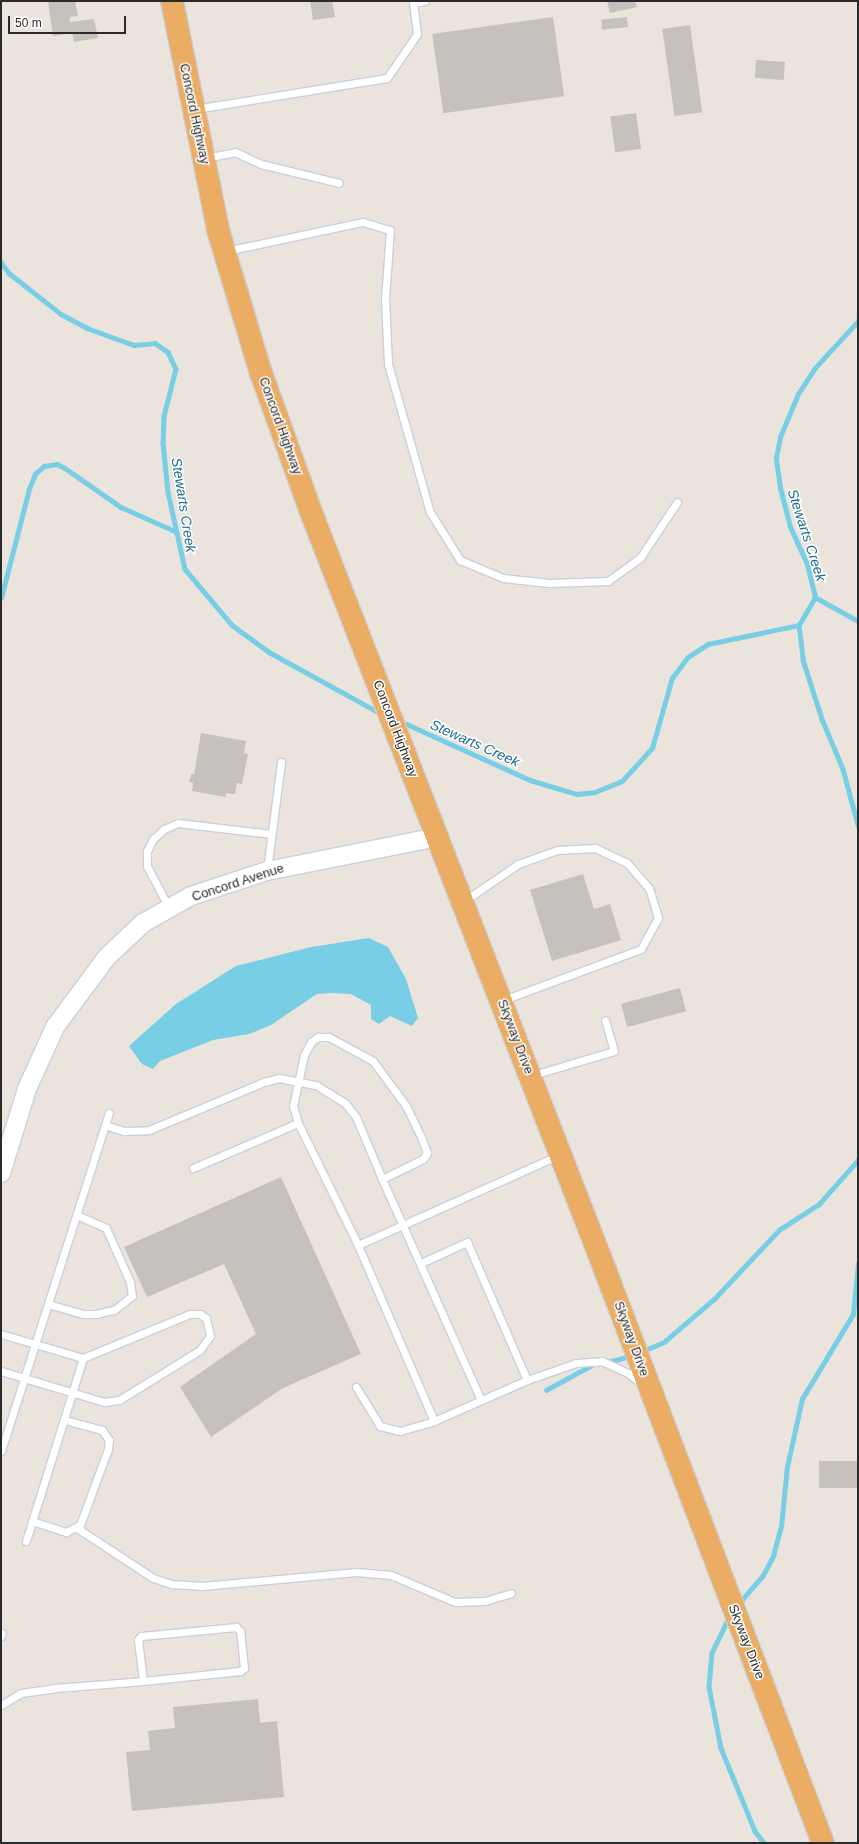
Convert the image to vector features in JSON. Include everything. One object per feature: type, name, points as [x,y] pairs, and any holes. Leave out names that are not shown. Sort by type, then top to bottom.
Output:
[{"type":"highway","name":"Concord Highway","points":[[172,1],[203,158],[224,252],[261,373],[311,512],[437,836]]},
{"type":"highway","name":"Skyway Drive","points":[[437,836],[530,1075],[559,1155],[823,1843]]},
{"type":"street","name":"Concord Avenue","points":[[1,1173],[27,1090],[55,1027],[107,957],[143,923],[191,896],[267,871],[437,836]]},
{"type":"lane","points":[[193,109],[387,78],[417,34],[413,3],[425,1]]},
{"type":"lane","points":[[203,158],[235,152],[261,164],[339,183]]},
{"type":"lane","points":[[224,252],[363,222],[390,230],[385,300],[388,364],[430,512],[460,560],[503,578],[549,583],[608,581],[640,558],[677,502]]},
{"type":"lane","points":[[267,871],[282,762]]},
{"type":"lane","points":[[169,908],[147,866],[150,845],[164,830],[178,823],[271,834]]},
{"type":"lane","points":[[462,902],[518,864],[557,850],[594,848],[627,863],[649,888],[658,918],[641,949],[501,1000]]},
{"type":"lane","points":[[530,1075],[614,1051],[605,1020]]},
{"type":"lane","points":[[382,1179],[422,1159],[427,1154],[406,1106],[372,1061],[329,1037],[318,1037],[307,1049],[296,1081],[293,1106],[298,1123],[358,1245],[434,1420]]},
{"type":"lane","points":[[105,1125],[124,1131],[149,1130],[264,1082],[279,1078],[316,1085],[345,1103],[356,1117],[382,1179],[421,1263],[481,1400]]},
{"type":"lane","points":[[1,1451],[109,1113]]},
{"type":"lane","points":[[193,1168],[298,1123]]},
{"type":"lane","points":[[358,1245],[559,1155]]},
{"type":"lane","points":[[48,1304],[83,1314],[96,1314],[114,1310],[132,1296],[130,1282],[106,1228],[77,1215]]},
{"type":"lane","points":[[421,1263],[467,1242],[527,1380]]},
{"type":"lane","points":[[1,1334],[83,1358],[190,1314],[200,1314],[209,1325],[208,1343],[200,1350],[132,1395],[104,1402],[1,1371]]},
{"type":"lane","points":[[26,1541],[74,1393],[83,1358]]},
{"type":"lane","points":[[356,1387],[380,1426],[400,1431],[434,1420],[527,1380],[582,1362],[602,1361],[628,1373],[650,1392]]},
{"type":"lane","points":[[32,1521],[66,1532],[77,1528],[85,1517],[109,1440],[102,1430],[65,1420]]},
{"type":"lane","points":[[77,1528],[153,1578],[172,1584],[202,1586],[356,1572],[391,1575],[455,1602],[485,1601],[512,1593]]},
{"type":"lane","points":[[1,1704],[21,1693],[143,1681],[240,1671],[244,1668],[240,1631],[236,1627],[141,1636],[138,1640],[143,1681]]},
{"type":"water","points":[[369,938],[388,947],[406,979],[418,1018],[412,1026],[390,1016],[379,1024],[371,1019],[371,1005],[351,994],[317,994],[271,1025],[249,1034],[213,1040],[160,1061],[153,1069],[142,1064],[129,1046],[176,1004],[236,966],[311,947]]},
{"type":"building","points":[[48,1],[75,1],[78,16],[70,17],[70,22],[94,19],[98,38],[74,42],[72,33],[53,36]]},
{"type":"building","points":[[310,1],[332,1],[335,17],[313,20]]},
{"type":"building","points":[[607,1],[635,1],[637,7],[610,13]]},
{"type":"building","points":[[553,17],[564,96],[443,113],[432,34]]},
{"type":"building","points":[[627,17],[628,27],[602,30],[601,20]]},
{"type":"building","points":[[690,25],[702,112],[675,116],[662,29]]},
{"type":"building","points":[[756,60],[785,62],[784,80],[755,78]]},
{"type":"building","points":[[636,113],[641,149],[615,152],[610,117]]},
{"type":"building","points":[[201,733],[246,741],[244,753],[248,754],[242,784],[237,783],[235,794],[226,793],[225,797],[192,791],[193,783],[189,782],[191,774],[194,774]]},
{"type":"building","points":[[583,874],[594,909],[610,904],[621,940],[552,961],[530,890]]},
{"type":"building","points":[[680,988],[686,1011],[627,1027],[621,1004]]},
{"type":"building","points":[[281,1177],[361,1354],[283,1388],[211,1437],[180,1387],[256,1334],[224,1264],[147,1297],[124,1247]]},
{"type":"building","points":[[819,1461],[858,1461],[858,1488],[819,1488]]},
{"type":"building","points":[[258,1699],[260,1723],[277,1721],[284,1797],[132,1811],[126,1752],[150,1750],[148,1731],[175,1728],[173,1707]]},
{"type":"waterway","name":"Stewarts Creek","points":[[1,262],[9,273],[61,314],[87,328],[134,345],[155,343],[168,352],[176,369],[164,416],[163,443],[168,492],[185,569],[232,625],[269,652],[380,713]]},
{"type":"waterway","name":"Stewarts Creek","points":[[400,721],[530,780],[577,794],[595,792],[622,781],[652,748],[672,678],[688,657],[708,644],[799,625],[815,597],[807,564],[790,527],[780,488],[776,458],[780,437],[798,394],[814,369],[858,321]]},
{"type":"waterway","points":[[1,598],[29,489],[35,474],[44,466],[57,464],[121,507],[175,531]]},
{"type":"waterway","points":[[815,597],[858,621]]},
{"type":"waterway","points":[[799,625],[803,660],[822,719],[843,769],[858,825]]},
{"type":"waterway","points":[[643,1351],[664,1342],[714,1299],[779,1230],[819,1204],[858,1160]]},
{"type":"waterway","points":[[739,1603],[762,1577],[773,1556],[781,1527],[787,1467],[802,1399],[853,1314],[858,1264]]},
{"type":"waterway","points":[[607,1362],[631,1356]]},
{"type":"waterway","points":[[546,1390],[592,1365]]},
{"type":"waterway","points":[[730,1616],[712,1653],[709,1687],[721,1748],[755,1831],[764,1843]]}]
